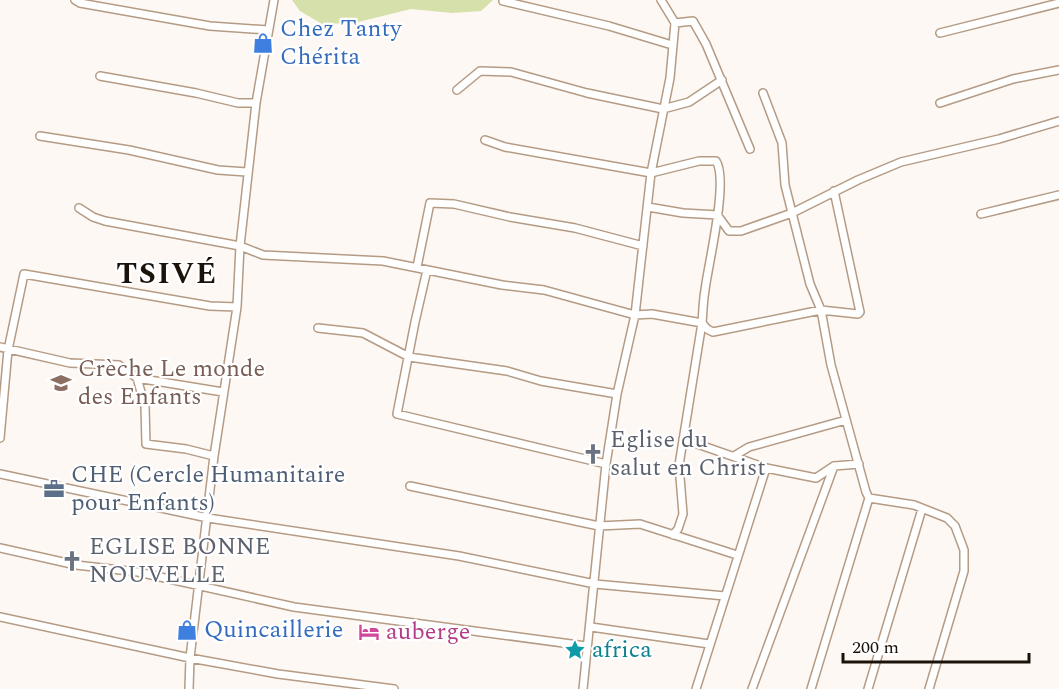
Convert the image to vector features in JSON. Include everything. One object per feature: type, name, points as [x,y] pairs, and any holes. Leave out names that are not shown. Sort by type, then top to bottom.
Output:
[{"type":"street","points":[[75,0],[80,3],[210,26],[268,30]]},
{"type":"street","points":[[189,689],[189,658],[214,456],[237,307],[247,172],[256,103],[274,0]]},
{"type":"street","points":[[503,1],[609,26],[672,45]]},
{"type":"street","points":[[584,689],[586,646],[591,627],[606,464],[616,394],[635,315],[651,173],[670,78],[675,23],[661,1]]},
{"type":"street","points":[[940,33],[1059,3]]},
{"type":"street","points":[[675,23],[693,21],[706,44],[750,149]]},
{"type":"street","points":[[940,103],[1013,79],[1059,70]]},
{"type":"street","points":[[457,90],[480,71],[511,72],[587,93],[663,109],[689,102],[722,80]]},
{"type":"street","points":[[100,76],[238,103],[256,103]]},
{"type":"street","points":[[764,93],[782,142],[785,185],[810,284],[820,310],[831,365],[869,498],[810,689]]},
{"type":"street","points":[[718,215],[729,231],[735,232],[792,213],[834,191],[901,162],[999,140],[1059,121]]},
{"type":"street","points":[[40,135],[129,150],[218,170],[247,172]]},
{"type":"street","points":[[485,140],[506,147],[651,173],[699,161],[716,161],[719,165],[718,215],[679,465],[683,514],[678,530],[673,535]]},
{"type":"street","points":[[80,208],[93,217],[105,221],[240,246],[264,255],[383,261],[502,285],[544,290],[635,315],[652,314],[702,323],[713,332],[820,310],[858,314],[861,308],[834,191]]},
{"type":"street","points":[[981,214],[1059,195]]},
{"type":"street","points":[[417,267],[430,203],[454,204],[510,217],[575,228],[643,246]]},
{"type":"street","points":[[648,207],[683,213],[718,215]]},
{"type":"street","points":[[427,270],[398,414],[606,464]]},
{"type":"street","points":[[0,438],[8,350],[24,273],[210,306],[237,307]]},
{"type":"street","points":[[318,328],[363,333],[409,357],[507,371],[541,381],[616,394]]},
{"type":"street","points":[[0,347],[70,363],[115,367],[119,365],[137,378],[223,392]]},
{"type":"street","points":[[137,378],[145,406],[146,444],[186,449],[214,456]]},
{"type":"street","points":[[734,456],[749,447],[846,420]]},
{"type":"street","points":[[683,439],[766,468],[816,478],[834,466],[859,464]]},
{"type":"street","points":[[752,689],[834,466]]},
{"type":"street","points":[[696,689],[766,468]]},
{"type":"street","points":[[0,474],[208,518],[459,556],[595,584],[725,596]]},
{"type":"street","points":[[410,486],[599,526],[640,524],[737,555]]},
{"type":"street","points":[[869,498],[922,508],[952,522],[964,550],[966,558],[955,603],[929,689]]},
{"type":"street","points":[[868,689],[922,508]]},
{"type":"street","points":[[0,548],[76,565],[138,572],[294,607],[586,646]]},
{"type":"street","points":[[0,617],[189,658],[278,674],[394,689]]},
{"type":"street","points":[[591,627],[709,644]]},
{"type":"green space","points":[[292,0],[493,0],[481,11],[452,13],[411,9],[354,23],[322,24],[300,11]]},
{"type":"place","name":"Chez Tanty Chérita","points":[[263,43]]},
{"type":"place","name":"Crèche Le monde des Enfants","points":[[61,383]]},
{"type":"place","name":"Eglise du salut en Christ","points":[[593,454]]},
{"type":"place","name":"CHE (Cercle Humanitaire pour Enfants)","points":[[54,489]]},
{"type":"place","name":"EGLISE BONNE NOUVELLE","points":[[72,561]]},
{"type":"place","name":"Quincaillerie","points":[[187,630]]},
{"type":"place","name":"auberge","points":[[369,632]]},
{"type":"place","name":"africa","points":[[575,650]]},
{"type":"district","name":"TSIVÉ","points":[[167,274]]}]
